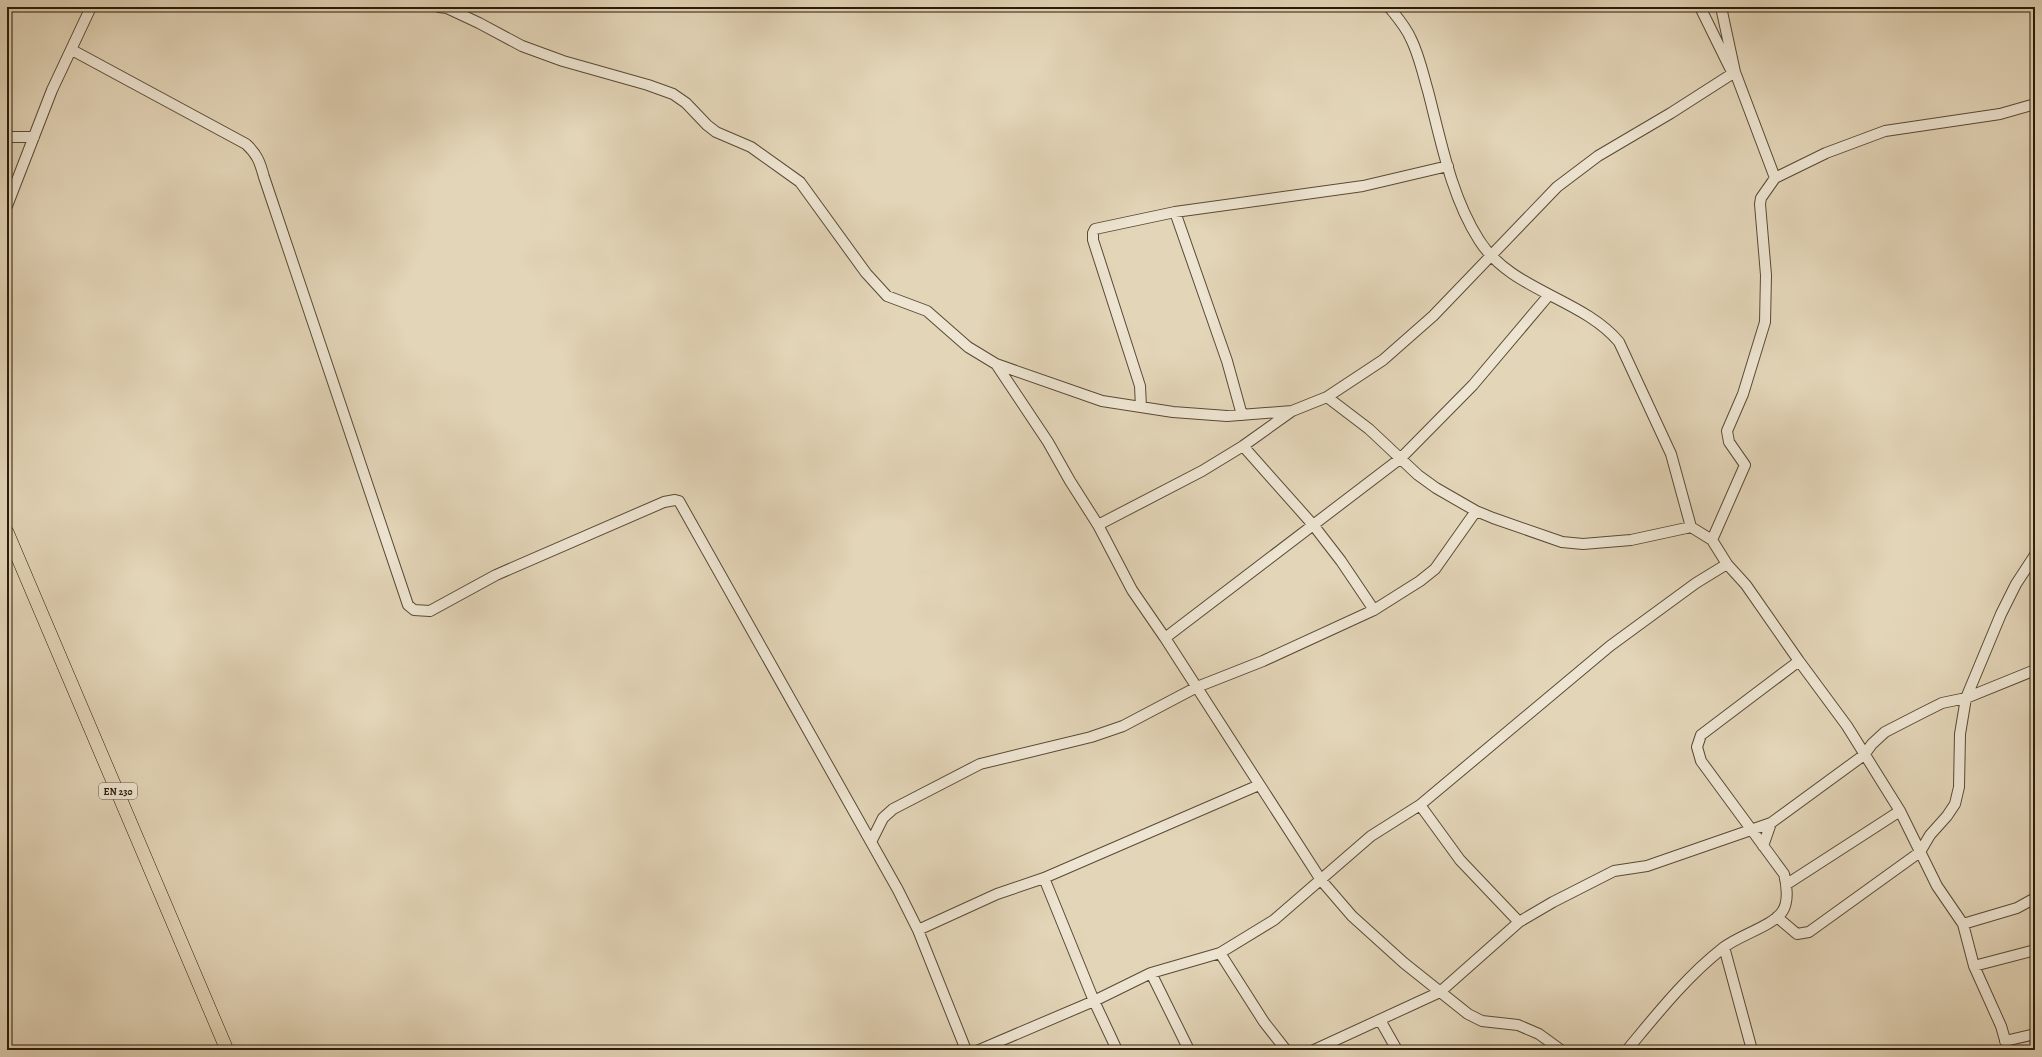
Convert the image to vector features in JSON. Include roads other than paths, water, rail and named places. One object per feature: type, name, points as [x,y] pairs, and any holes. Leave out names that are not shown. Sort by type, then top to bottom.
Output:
[{"type":"main road","name":"EN 230","points":[[7,532],[227,1050]]},
{"type":"street","points":[[7,206],[52,90],[91,7]]},
{"type":"street","points":[[439,7],[447,8],[522,46],[542,54],[662,89],[673,94],[686,103],[707,125],[716,132],[751,147],[800,182],[866,273],[887,296],[927,311],[968,346],[996,364],[1102,401],[1173,412],[1227,416],[1292,411]]},
{"type":"street","points":[[1389,7],[1405,27],[1412,40],[1420,62],[1448,166],[1464,213],[1490,257],[1520,278],[1593,319],[1609,330],[1619,342],[1671,454],[1691,527],[1712,540],[1727,564],[1746,585],[1847,726],[1900,812],[1938,886],[1963,924],[1974,966],[2001,1026],[2007,1045],[2035,1034]]},
{"type":"street","points":[[1700,7],[1734,73],[1774,178]]},
{"type":"street","points":[[1721,7],[1734,73]]},
{"type":"street","points":[[72,50],[246,144],[256,153],[408,605],[414,610],[430,611],[496,575],[664,502],[675,500],[680,501],[871,842],[918,930],[966,1050]]},
{"type":"street","points":[[1098,525],[1202,471],[1243,446],[1292,411],[1327,397],[1383,360],[1433,316],[1557,188],[1598,156],[1734,73]]},
{"type":"street","points":[[1712,540],[1745,465],[1729,442],[1727,431],[1743,394],[1765,322],[1766,275],[1760,204],[1761,198],[1774,178],[1826,153],[1884,131],[2000,114],[2035,104]]},
{"type":"street","points":[[7,137],[34,137]]},
{"type":"street","points":[[1141,407],[1140,386],[1116,314],[1093,233],[1095,229],[1175,212],[1363,186],[1448,166]]},
{"type":"street","points":[[1175,212],[1228,361],[1242,415]]},
{"type":"street","points":[[1165,638],[1314,526],[1401,458],[1472,385],[1549,295]]},
{"type":"street","points":[[996,364],[1048,442],[1070,481],[1098,525],[1132,590],[1197,687],[1321,880],[1352,916],[1440,992],[1468,1014],[1488,1022],[1518,1025],[1539,1034],[1561,1050]]},
{"type":"street","points":[[1327,397],[1369,429],[1418,475],[1436,488],[1476,511],[1562,542],[1583,544],[1630,540],[1691,527]]},
{"type":"street","points":[[1243,446],[1314,526],[1341,561],[1374,610]]},
{"type":"street","points":[[871,842],[883,818],[893,808],[980,764],[1091,737],[1123,726],[1197,687],[1263,661],[1374,610],[1435,570],[1476,511]]},
{"type":"street","points":[[1777,917],[1797,934],[1804,934],[1920,852],[1930,835],[1947,816],[1955,804],[1959,787],[1960,734],[1966,698],[2001,614],[2016,584],[2035,555]]},
{"type":"street","points":[[979,1050],[1094,1001],[1151,973],[1220,954],[1274,920],[1371,836],[1420,805],[1610,646],[1664,608],[1696,583],[1727,564]]},
{"type":"street","points":[[1627,1050],[1665,1004],[1703,964],[1739,937],[1775,920],[1784,905],[1787,884],[1784,874],[1701,761],[1698,753],[1698,738],[1799,661]]},
{"type":"street","points":[[1314,1050],[1440,992],[1519,922],[1614,871],[1647,866],[1771,823],[1864,755],[1872,744],[1885,732],[1942,703],[1966,698],[2035,670]]},
{"type":"street","points":[[918,930],[997,894],[1044,878],[1259,784]]},
{"type":"street","points":[[1420,805],[1460,860],[1519,922]]},
{"type":"street","points":[[1787,884],[1900,812]]},
{"type":"street","points":[[1763,846],[1771,823]]},
{"type":"street","points":[[1044,878],[1094,1001],[1118,1050]]},
{"type":"street","points":[[1963,924],[2017,908],[2035,898]]},
{"type":"street","points":[[1724,947],[1752,1050]]},
{"type":"street","points":[[1974,966],[2035,950]]},
{"type":"street","points":[[1220,954],[1264,1022],[1286,1050]]},
{"type":"street","points":[[1151,973],[1189,1050]]},
{"type":"street","points":[[1380,1020],[1397,1050]]}]
